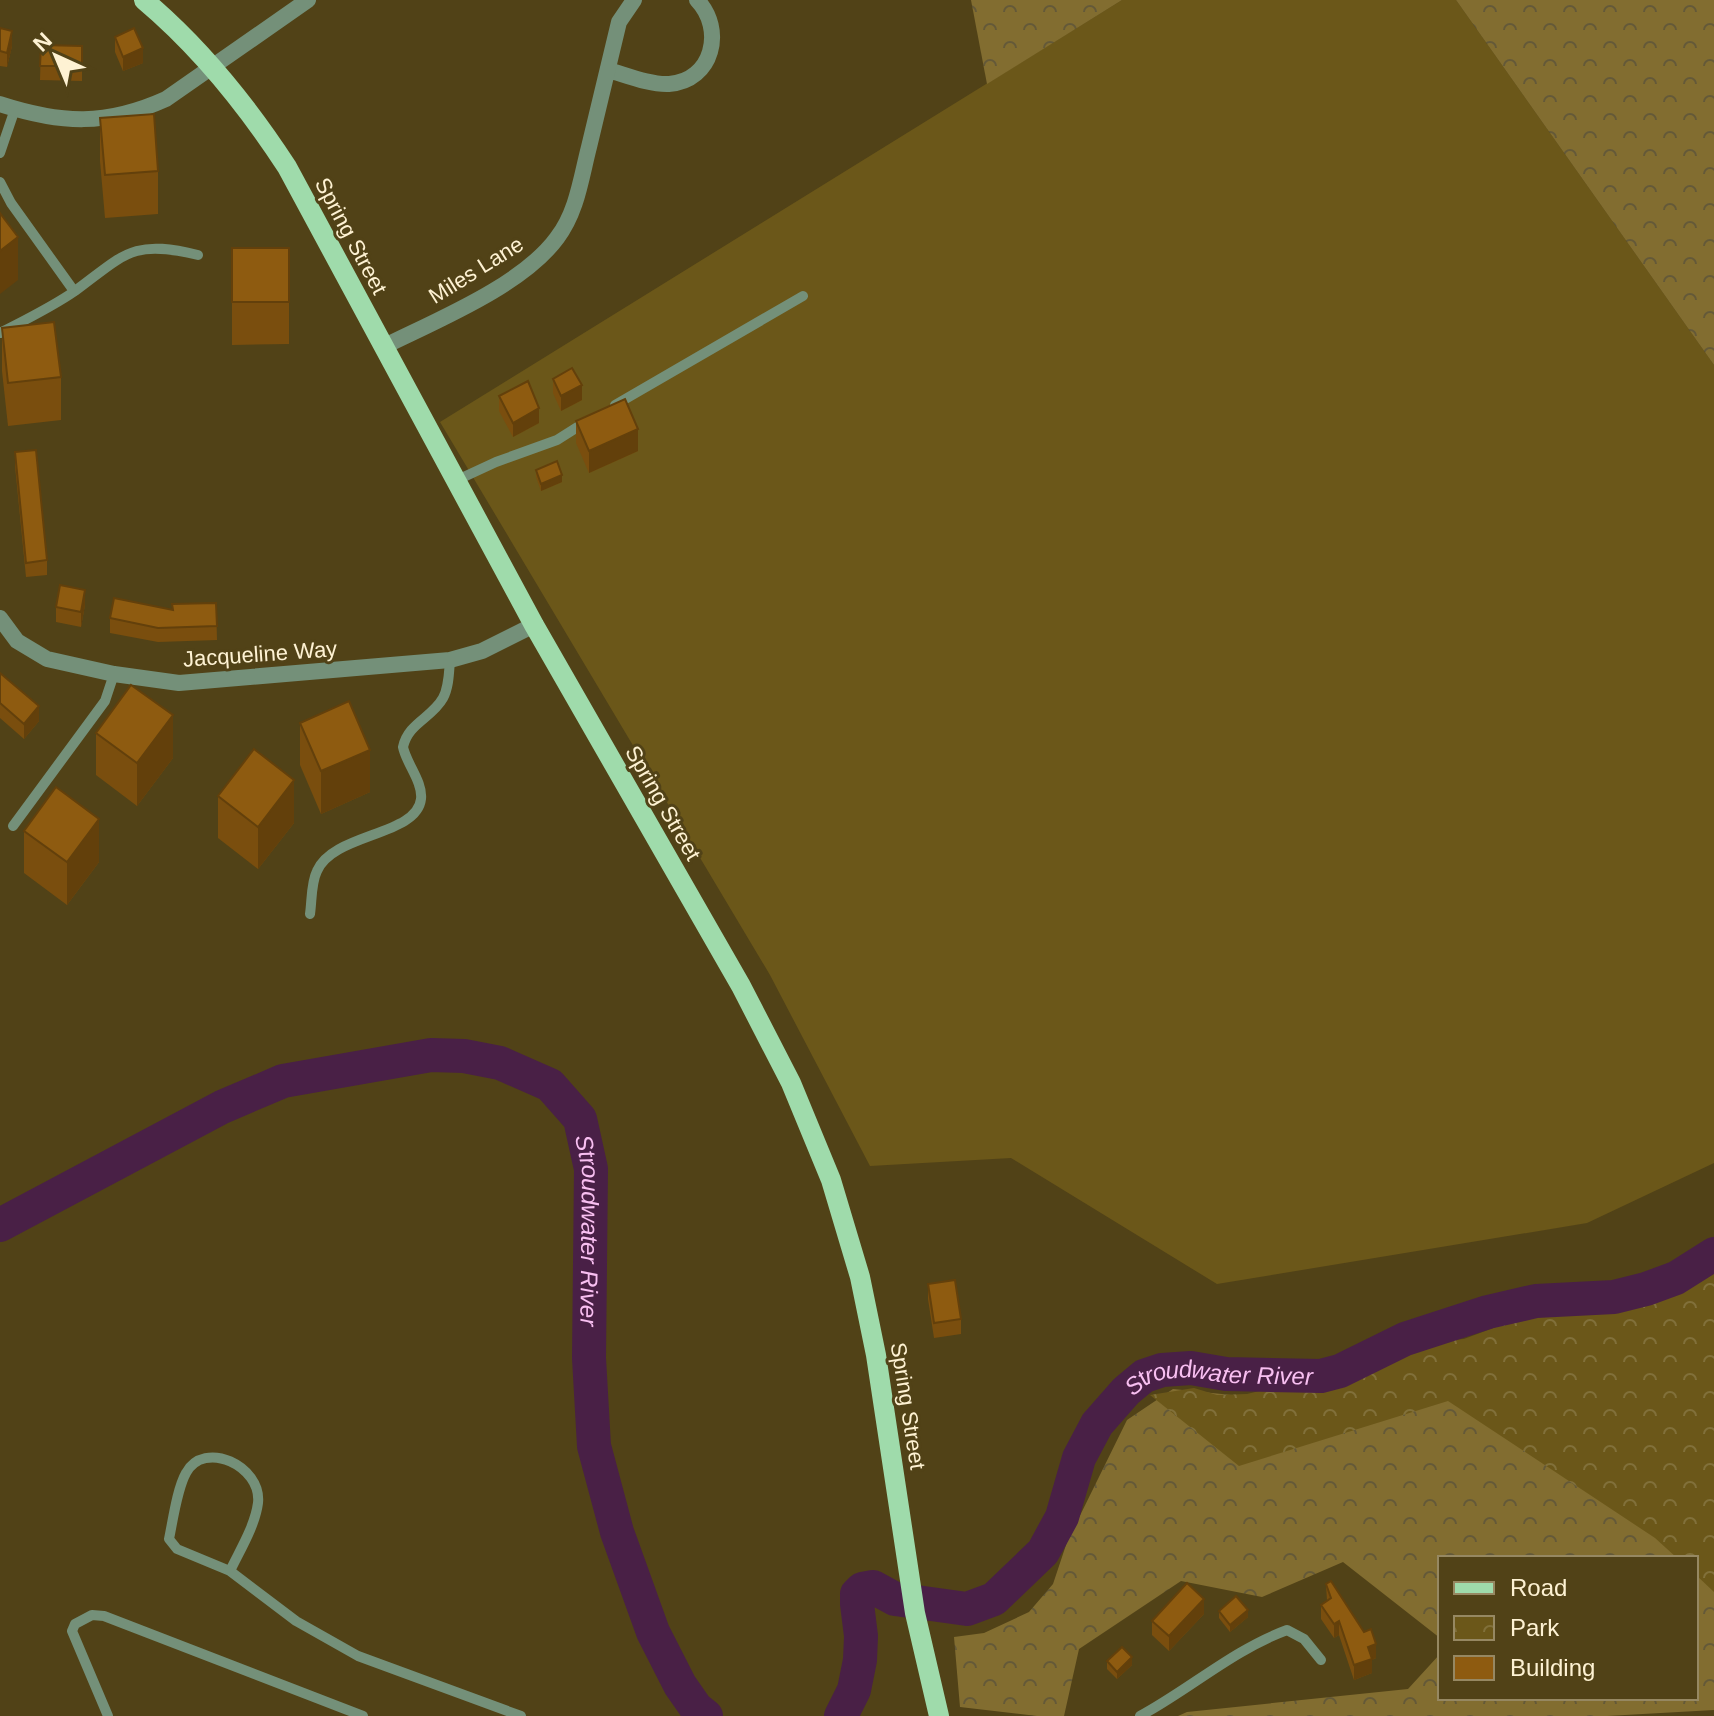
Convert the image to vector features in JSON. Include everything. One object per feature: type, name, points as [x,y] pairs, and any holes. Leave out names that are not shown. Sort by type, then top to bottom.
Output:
[{"type":"main road","name":"Spring Street","points":[[144,0],[214,67],[255,118],[287,167],[534,625],[741,986],[791,1083],[831,1180],[860,1277],[876,1355],[915,1613],[939,1716]]},
{"type":"street","points":[[8,106],[67,120],[120,116],[166,99],[308,0]]},
{"type":"street","name":"Miles Lane","points":[[383,347],[462,308],[516,276],[557,239],[573,209],[619,22],[634,0]]},
{"type":"street","points":[[608,70],[661,84],[676,83],[697,72],[706,60],[713,38],[708,14],[697,0]]},
{"type":"street","name":"Jacqueline Way","points":[[0,618],[17,641],[47,659],[159,681],[199,682],[450,660],[482,651],[534,625]]},
{"type":"lane","points":[[0,153],[8,106]]},
{"type":"lane","points":[[0,182],[11,203],[74,291]]},
{"type":"lane","points":[[0,333],[74,291],[108,263],[136,251],[167,248],[198,255]]},
{"type":"lane","points":[[606,410],[803,296]]},
{"type":"lane","points":[[455,481],[557,440],[593,418]]},
{"type":"lane","points":[[310,914],[316,871],[329,853],[407,820],[419,806],[420,790],[403,747],[409,731],[443,699],[450,660]]},
{"type":"lane","points":[[13,826],[105,701],[114,674]]},
{"type":"lane","points":[[230,1571],[248,1534],[258,1502],[255,1482],[238,1464],[221,1458],[199,1460],[186,1472],[169,1539],[177,1549],[230,1571],[296,1621],[358,1656],[521,1716]]},
{"type":"lane","points":[[108,1716],[72,1631],[75,1624],[92,1615],[104,1616],[363,1716]]},
{"type":"lane","points":[[1140,1716],[1243,1650],[1287,1630],[1304,1639],[1321,1660]]},
{"type":"green space","points":[[971,0],[1122,0],[987,84]]},
{"type":"green space","points":[[1122,0],[1456,0],[1714,365],[1714,1163],[1587,1223],[1217,1284],[1011,1158],[870,1166],[770,975],[440,422]]},
{"type":"green space","points":[[1456,0],[1714,0],[1714,365]]},
{"type":"green space","points":[[1714,1264],[1714,1592],[1698,1577],[1698,1556],[1675,1556],[1655,1538],[1448,1401],[1239,1466],[1150,1395],[1194,1388],[1217,1395],[1247,1394],[1276,1387],[1330,1388],[1359,1373],[1377,1350],[1399,1345],[1401,1337],[1405,1335],[1440,1341],[1464,1339],[1512,1321],[1558,1309],[1593,1310],[1663,1300],[1689,1287]]},
{"type":"green space","points":[[1714,1268],[1714,1710],[1607,1716],[1178,1716],[1187,1712],[1408,1689],[1438,1656],[1438,1700],[1698,1700],[1698,1556],[1438,1556],[1438,1636],[1343,1562],[1262,1597],[1181,1581],[1079,1649],[1064,1716],[960,1707],[954,1637],[984,1633],[1029,1612],[1053,1584],[1067,1542],[1127,1420],[1173,1389],[1241,1396],[1329,1398],[1675,1299]]},
{"type":"building","points":[[0,28],[12,31],[7,53],[0,51]]},
{"type":"building","points":[[134,28],[143,48],[123,57],[115,37]]},
{"type":"building","points":[[41,45],[82,46],[82,66],[40,66]]},
{"type":"building","points":[[154,114],[158,171],[105,175],[100,118]]},
{"type":"building","points":[[0,213],[18,237],[0,251]]},
{"type":"building","points":[[232,248],[289,248],[289,302],[232,302]]},
{"type":"building","points":[[54,322],[61,377],[8,383],[2,328]]},
{"type":"building","points":[[572,368],[582,385],[561,396],[553,379]]},
{"type":"building","points":[[528,381],[539,408],[513,423],[499,396]]},
{"type":"building","points":[[625,399],[638,429],[589,451],[576,421]]},
{"type":"building","points":[[36,450],[47,560],[26,563],[15,452]]},
{"type":"building","points":[[557,461],[562,475],[541,484],[536,470]]},
{"type":"building","points":[[60,585],[85,590],[81,612],[56,607]]},
{"type":"building","points":[[114,598],[173,610],[172,604],[216,603],[217,626],[158,628],[110,618]]},
{"type":"building","points":[[0,673],[39,706],[24,724],[0,703]]},
{"type":"building","points":[[131,685],[173,715],[137,763],[96,733]]},
{"type":"building","points":[[349,701],[370,750],[321,771],[300,723]]},
{"type":"building","points":[[254,749],[294,780],[258,827],[218,796]]},
{"type":"building","points":[[56,787],[99,819],[67,862],[24,831]]},
{"type":"building","points":[[955,1280],[961,1319],[934,1323],[928,1284]]},
{"type":"building","points":[[1331,1581],[1364,1632],[1371,1629],[1376,1644],[1368,1647],[1372,1659],[1354,1665],[1339,1621],[1334,1624],[1321,1605],[1331,1598],[1326,1584]]},
{"type":"building","points":[[1187,1583],[1204,1599],[1169,1636],[1152,1621]]},
{"type":"building","points":[[1236,1596],[1248,1610],[1230,1625],[1219,1611]]},
{"type":"building","points":[[1122,1647],[1132,1657],[1117,1672],[1107,1661]]},
{"type":"waterway","name":"Stroudwater River","points":[[0,1225],[222,1107],[283,1081],[431,1055],[464,1056],[500,1063],[550,1085],[580,1119],[591,1169],[589,1358],[594,1446],[617,1532],[653,1632],[680,1685],[696,1708],[706,1716]]},
{"type":"waterway","name":"Stroudwater River","points":[[841,1716],[854,1690],[860,1660],[857,1594],[862,1589],[873,1587],[895,1599],[967,1609],[994,1599],[1043,1552],[1062,1517],[1079,1458],[1097,1424],[1144,1376],[1162,1370],[1191,1368],[1226,1374],[1321,1376],[1340,1371],[1405,1339],[1488,1312],[1536,1301],[1614,1297],[1646,1289],[1676,1278],[1714,1254]]}]
